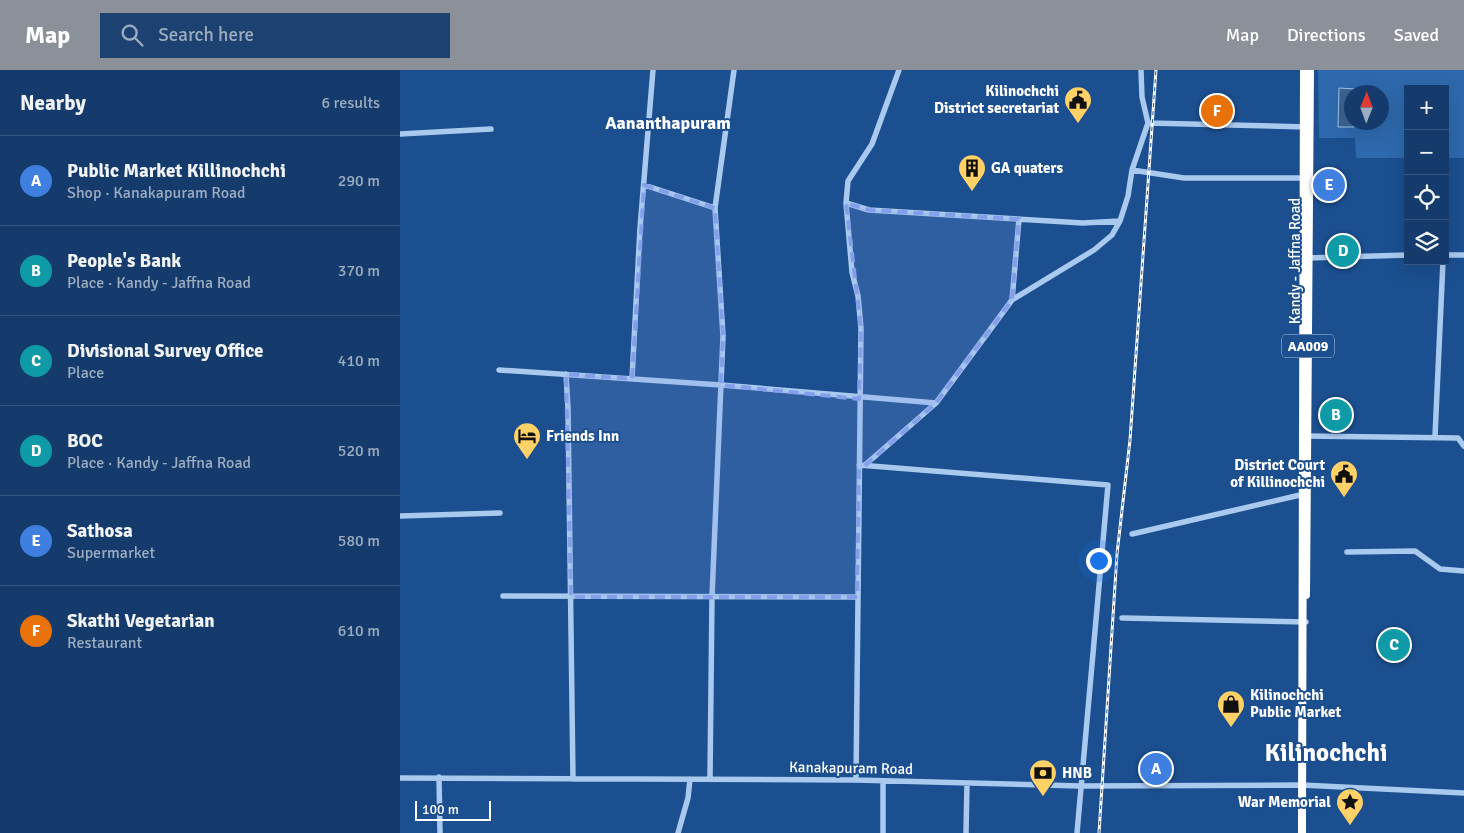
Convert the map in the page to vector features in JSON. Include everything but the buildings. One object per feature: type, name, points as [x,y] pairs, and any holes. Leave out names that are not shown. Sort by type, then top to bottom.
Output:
[{"type":"highway","name":"Kandy - Jaffna Road","points":[[1302,833],[1306,127],[1304,70]]},
{"type":"highway","name":"Kandy - Jaffna Road","points":[[1305,258],[1303,178],[1310,70]]},
{"type":"highway","name":"Kandy - Jaffna Road","points":[[1303,622],[1300,495],[1304,436]]},
{"type":"street","points":[[632,379],[653,70]]},
{"type":"street","points":[[710,779],[712,597],[723,336],[714,208],[734,70]]},
{"type":"street","points":[[856,780],[862,465],[859,398],[861,328],[858,296],[852,272],[846,203],[848,181],[872,144],[899,70]]},
{"type":"street","points":[[862,465],[936,403],[1012,300],[1094,250],[1112,236],[1120,221],[1128,196],[1132,170],[1148,123],[1142,97],[1141,70]]},
{"type":"street","points":[[1148,123],[1306,127]]},
{"type":"street","points":[[400,134],[491,129]]},
{"type":"street","points":[[1132,170],[1184,178],[1303,178]]},
{"type":"street","points":[[644,185],[714,208]]},
{"type":"street","points":[[846,203],[869,210],[1083,223],[1120,221]]},
{"type":"street","points":[[1012,300],[1019,219]]},
{"type":"street","points":[[1305,258],[1404,255]]},
{"type":"street","points":[[1449,255],[1464,255]]},
{"type":"street","points":[[1435,436],[1443,265]]},
{"type":"street","points":[[499,370],[721,385],[936,403]]},
{"type":"street","points":[[566,374],[573,779]]},
{"type":"street","points":[[1304,436],[1435,436],[1458,438],[1464,446]]},
{"type":"street","points":[[862,465],[1108,485],[1077,833]]},
{"type":"street","points":[[1132,534],[1300,495]]},
{"type":"street","points":[[400,516],[500,513]]},
{"type":"street","points":[[1347,552],[1415,550],[1440,569],[1464,571]]},
{"type":"street","points":[[503,596],[858,597]]},
{"type":"street","points":[[1122,618],[1303,622]]},
{"type":"street","points":[[439,777],[440,833]]},
{"type":"street","name":"Kanakapuram Road","points":[[400,778],[856,780],[1080,786],[1302,785],[1464,793]]},
{"type":"street","points":[[678,833],[688,798],[690,779]]},
{"type":"street","points":[[882,833],[883,781]]},
{"type":"street","points":[[966,833],[967,783]]},
{"type":"highlighted area","points":[[644,185],[715,208],[723,336],[721,385],[859,399],[861,328],[846,203],[869,210],[1019,219],[1012,300],[936,403],[859,471],[857,597],[571,597],[566,374],[632,379]]},
{"type":"shaded area","points":[[1318,70],[1464,70],[1464,158],[1449,158],[1449,85],[1404,85],[1404,158],[1356,158],[1355,138],[1319,138]]},
{"type":"shaded area","points":[[1339,88],[1344,88],[1344,127],[1338,127]]},
{"type":"railway","points":[[1099,833],[1117,554],[1130,440],[1156,70]]},
{"type":"place","name":"Skathi Vegetarian","points":[[1217,111]]},
{"type":"place","name":"Kilinochchi District secretariat","points":[[1078,124]]},
{"type":"place","name":"Sathosa","points":[[1329,185]]},
{"type":"place","name":"GA quaters","points":[[972,192]]},
{"type":"place","name":"BOC","points":[[1343,251]]},
{"type":"place","name":"People's Bank","points":[[1336,415]]},
{"type":"place","name":"Friends Inn","points":[[527,460]]},
{"type":"place","name":"District Court of Killinochchi","points":[[1344,498]]},
{"type":"place","name":"Divisional Survey Office","points":[[1394,645]]},
{"type":"place","name":"Kilinochchi Public Market","points":[[1231,728]]},
{"type":"place","name":"Public Market Killinochchi","points":[[1156,769]]},
{"type":"place","name":"HNB","points":[[1043,797]]},
{"type":"place","name":"War Memorial","points":[[1350,826]]},
{"type":"district","name":"Aananthapuram","points":[[668,123]]},
{"type":"district","name":"Kilinochchi","points":[[1326,752]]}]
